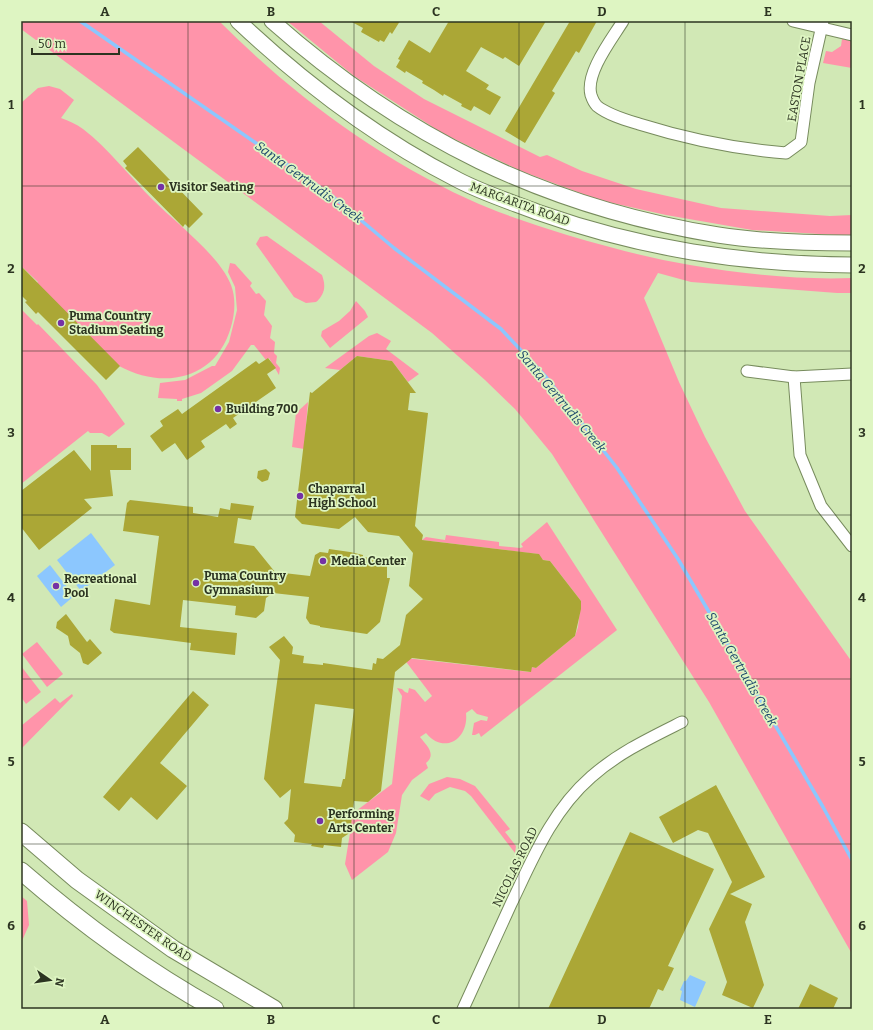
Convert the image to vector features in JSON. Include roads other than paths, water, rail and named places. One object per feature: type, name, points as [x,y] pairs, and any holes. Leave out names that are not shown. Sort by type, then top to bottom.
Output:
[{"type":"main road","name":"MARGARITA ROAD","points":[[238,21],[305,82],[359,121],[418,159],[460,181],[503,200],[574,224],[634,240],[697,254],[790,264],[852,265]]},
{"type":"main road","name":"MARGARITA ROAD","points":[[272,21],[299,45],[398,118],[461,153],[524,183],[612,212],[665,226],[720,236],[788,242],[852,243]]},
{"type":"main road","name":"WINCHESTER ROAD","points":[[21,832],[77,880],[173,949],[274,1009]]},
{"type":"main road","points":[[21,871],[60,905],[141,964],[215,1009]]},
{"type":"street","name":"EASTON PLACE","points":[[623,21],[595,67],[592,78],[591,95],[596,106],[624,119],[676,136],[756,150],[786,153],[801,142],[809,83],[822,24]]},
{"type":"street","points":[[794,21],[822,24],[852,34]]},
{"type":"street","points":[[747,371],[794,377],[852,374]]},
{"type":"street","points":[[794,377],[800,455],[821,506],[852,546]]},
{"type":"street","name":"NICOLAS ROAD","points":[[463,1009],[541,840],[563,806],[591,777],[629,750],[682,722]]},
{"type":"water","points":[[91,533],[115,565],[81,591],[57,560]]},
{"type":"water","name":"Recreational Pool","points":[[50,565],[74,596],[61,607],[37,576]]},
{"type":"water","points":[[690,975],[706,982],[695,1007],[680,1000],[682,991],[680,990],[684,981],[686,981]]},
{"type":"waterway","name":"Santa Gertrudis Creek","points":[[80,21],[331,195],[394,248],[501,329],[546,377],[617,468],[678,559],[823,807],[852,860]]},
{"type":"place","name":"Visitor Seating","points":[[161,187]]},
{"type":"place","name":"Puma Country Stadium Seating","points":[[61,323]]},
{"type":"place","name":"Building 700","points":[[218,409]]},
{"type":"place","name":"Chaparral High School","points":[[300,496]]},
{"type":"place","name":"Media Center","points":[[323,561]]},
{"type":"place","name":"Puma Country Gymnasium","points":[[196,583]]},
{"type":"place","name":"Recreational Pool","points":[[56,586]]},
{"type":"place","name":"Performing Arts Center","points":[[320,821]]}]
